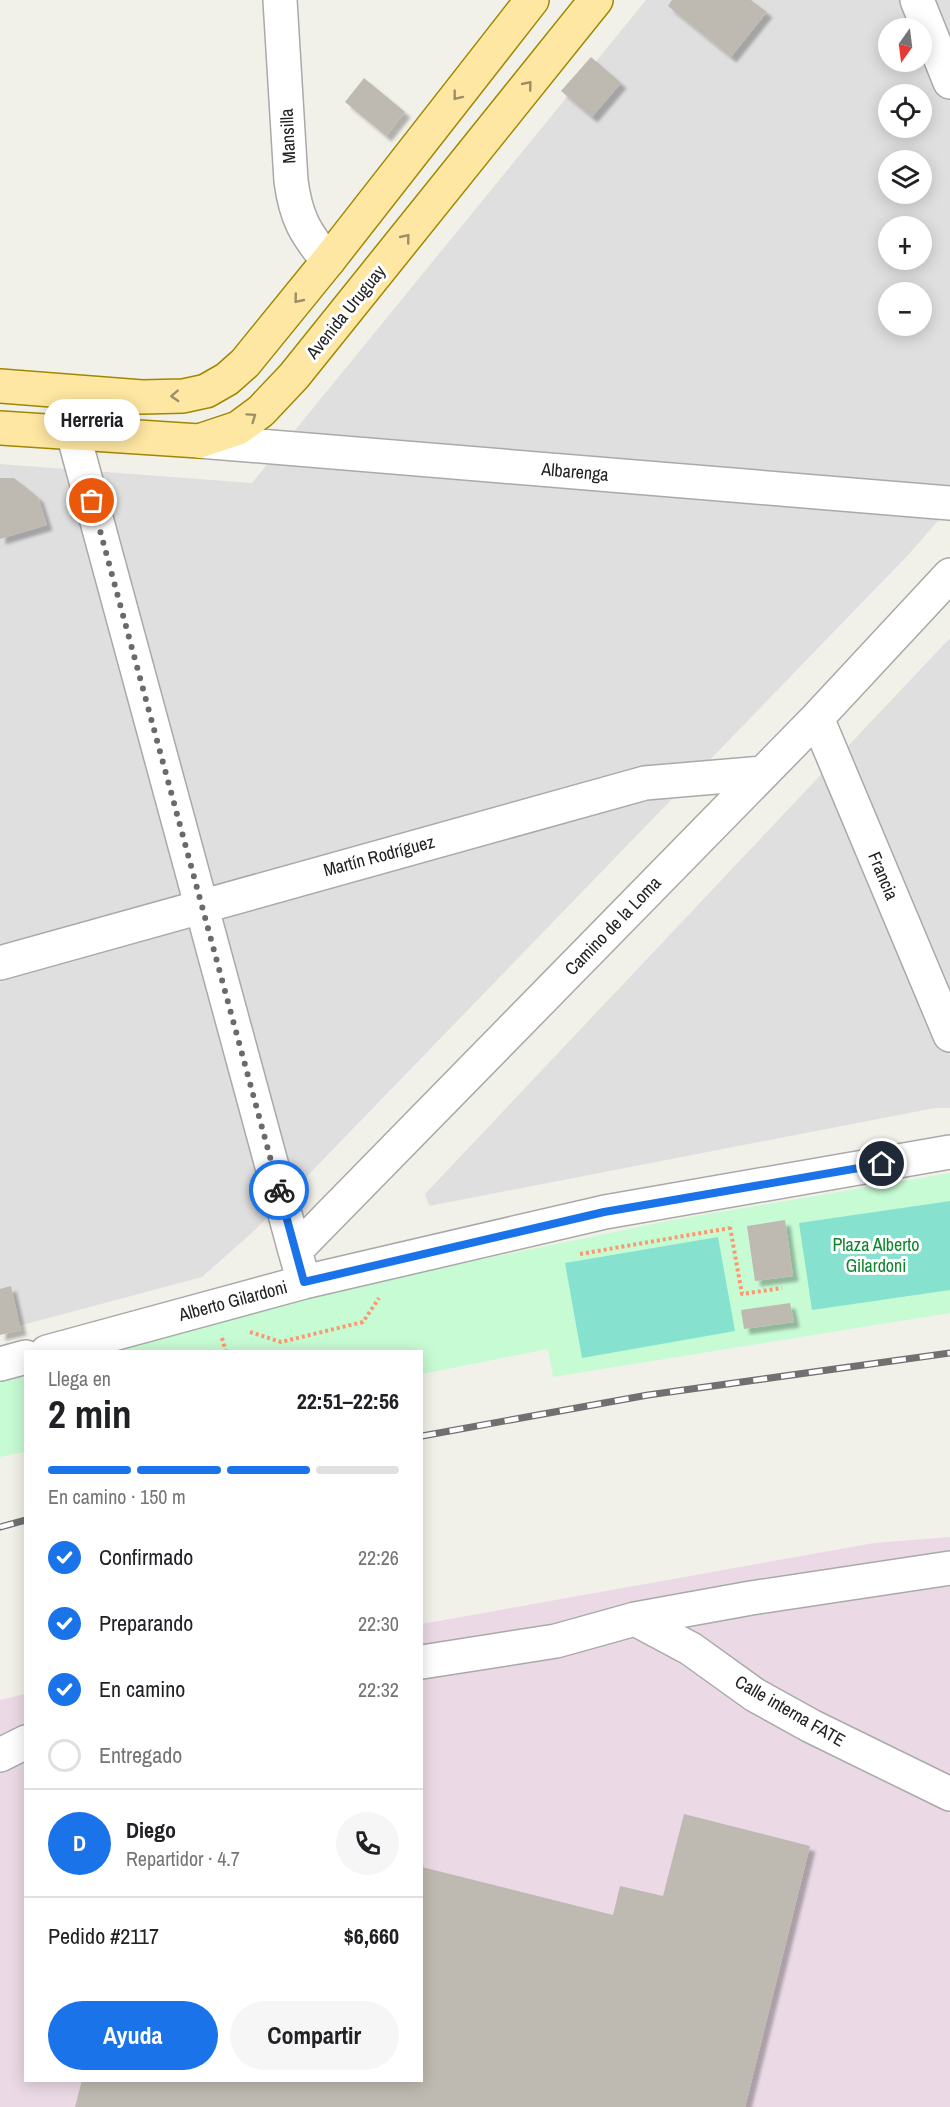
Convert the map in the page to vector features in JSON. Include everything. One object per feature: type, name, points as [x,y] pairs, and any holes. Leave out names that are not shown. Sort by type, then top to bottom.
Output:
[{"type":"main road","points":[[0,386],[142,397],[183,396],[206,391],[227,379],[245,363],[328,261],[532,0]]},
{"type":"main road","name":"Avenida Uruguay","points":[[0,428],[200,441],[238,428],[261,411],[294,376],[596,0]]},
{"type":"street","name":"Mansilla","points":[[280,0],[291,182],[295,210],[305,232],[328,261]]},
{"type":"street","points":[[917,0],[950,82]]},
{"type":"street","points":[[73,433],[304,1282]]},
{"type":"street","name":"Albarenga","points":[[200,441],[950,503]]},
{"type":"street","name":"Camino de la Loma","points":[[295,1251],[817,718],[950,575]]},
{"type":"street","name":"Francia","points":[[817,718],[950,1035]]},
{"type":"street","name":"Martín Rodríguez","points":[[0,963],[645,783],[763,773]]},
{"type":"street","name":"Alberto Gilardoni","points":[[54,1350],[304,1282],[604,1212],[950,1152]]},
{"type":"street","points":[[0,1364],[24,1358]]},
{"type":"street","points":[[423,1662],[556,1641],[635,1619],[751,1598],[950,1568]]},
{"type":"street","name":"Calle interna FATE","points":[[635,1619],[691,1649],[755,1695],[950,1794]]},
{"type":"street","points":[[0,1755],[24,1743]]},
{"type":"path","points":[[724,1191],[742,1294],[782,1288]]},
{"type":"path","points":[[577,1254],[730,1228]]},
{"type":"path","points":[[243,1334],[252,1332],[281,1342],[363,1322],[381,1295]]},
{"type":"path","points":[[221,1333],[226,1350]]},
{"type":"path","points":[[213,1342],[233,1337]]},
{"type":"shaded area","points":[[646,0],[950,0],[950,507],[910,553],[255,1230],[202,1277],[0,1331],[0,464],[252,483]]},
{"type":"shaded area","points":[[950,638],[950,1108],[935,1108],[429,1206],[425,1194]]},
{"type":"shaded area","points":[[950,1537],[950,2107],[0,2107],[0,1700],[24,1694],[24,2082],[423,2082],[423,1624],[874,1543]]},
{"type":"green space","name":"Plaza Alberto Gilardoni","points":[[950,1173],[950,1313],[553,1377],[548,1349],[423,1374],[423,1350],[101,1350],[306,1296],[667,1221]]},
{"type":"green space","points":[[950,1201],[950,1290],[812,1310],[799,1223]]},
{"type":"green space","points":[[718,1237],[735,1331],[582,1358],[565,1263]]},
{"type":"green space","points":[[24,1369],[24,1452],[0,1457],[0,1376]]},
{"type":"building","points":[[672,0],[751,0],[767,12],[731,57],[668,6]]},
{"type":"building","points":[[591,57],[621,83],[592,117],[561,91]]},
{"type":"building","points":[[364,78],[405,112],[386,136],[345,102]]},
{"type":"building","points":[[0,478],[14,478],[38,497],[47,525],[0,539]]},
{"type":"building","points":[[785,1220],[793,1276],[755,1281],[747,1226]]},
{"type":"building","points":[[11,1286],[21,1330],[0,1335],[0,1289]]},
{"type":"building","points":[[790,1303],[794,1322],[744,1329],[741,1310]]},
{"type":"building","points":[[684,1814],[810,1846],[745,2107],[75,2107],[81,2082],[423,2082],[423,1867],[613,1915],[620,1886],[663,1896]]},
{"type":"railway","points":[[423,1436],[648,1395],[950,1353]]},
{"type":"railway","points":[[0,1527],[24,1521]]},
{"type":"way so far","points":[[92,501],[279,1190]]},
{"type":"place","name":"Herreria","points":[[92,501]]},
{"type":"route","points":[[279,1190],[304,1282],[604,1212],[882,1164]]}]
